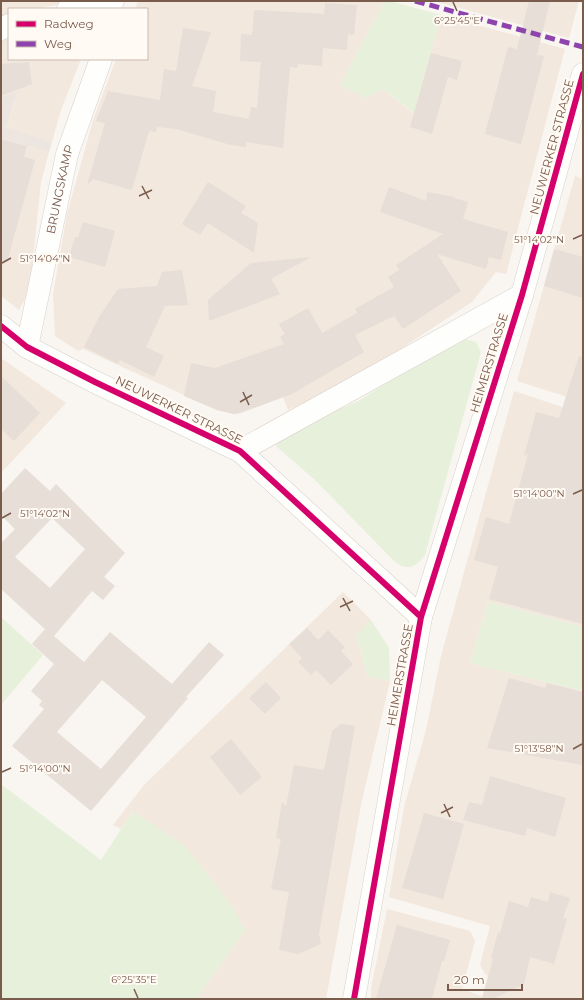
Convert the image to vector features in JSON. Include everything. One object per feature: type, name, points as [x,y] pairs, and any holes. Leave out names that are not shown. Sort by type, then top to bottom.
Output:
[{"type":"street","points":[[74,8],[113,1]]},
{"type":"street","name":"BRUNGSKAMP","points":[[28,347],[67,154],[101,60]]},
{"type":"street","name":"NEUWERKER STRASSE","points":[[240,451],[522,295],[583,74]]},
{"type":"street","name":"HEIMERSTRASSE","points":[[354,999],[421,617],[522,295]]},
{"type":"street","name":"NEUWERKER STRASSE","points":[[1,326],[28,347],[95,382],[240,451],[421,617]]},
{"type":"shaded area","points":[[1,1],[80,1],[39,8],[8,8],[8,18],[1,21]]},
{"type":"shaded area","points":[[138,1],[385,1],[340,85],[383,89],[413,113],[441,15],[565,49],[506,274],[496,272],[472,302],[370,369],[349,381],[288,410],[283,397],[241,413],[234,414],[217,410],[83,349],[78,351],[55,336],[53,294],[67,214],[93,120],[116,60],[148,60],[148,8],[135,8]]},
{"type":"shaded area","points":[[434,1],[579,1],[569,38]]},
{"type":"shaded area","points":[[8,32],[8,60],[81,60],[61,110],[52,142],[6,129],[18,90],[1,97],[1,35]]},
{"type":"shaded area","points":[[18,90],[6,128],[52,142],[49,152],[1,138],[1,97]]},
{"type":"shaded area","points":[[1,138],[49,152],[41,182],[29,296],[27,295],[19,310],[1,296]]},
{"type":"shaded area","points":[[575,176],[583,179],[583,402],[517,381]]},
{"type":"shaded area","points":[[1,358],[66,403],[1,473]]},
{"type":"shaded area","points":[[514,391],[583,414],[583,627],[488,602],[470,663],[583,691],[583,999],[371,999],[371,989],[387,909],[470,931],[475,941],[462,989],[482,996],[488,976],[485,974],[480,965],[490,926],[389,897],[404,807],[426,730],[441,656]]},
{"type":"shaded area","points":[[343,592],[371,620],[356,636],[368,677],[390,681],[362,800],[326,999],[196,999],[245,930],[133,811],[121,829],[113,825],[145,784]]},
{"type":"green space","points":[[385,1],[390,1],[441,15],[414,113],[383,89],[367,98],[340,85]]},
{"type":"green space","points":[[458,337],[476,342],[481,352],[425,555],[415,565],[411,567],[404,567],[395,562],[315,480],[276,446],[276,438],[360,400]]},
{"type":"green space","points":[[488,602],[583,627],[583,691],[470,663]]},
{"type":"green space","points":[[1,617],[43,655],[1,705]]},
{"type":"green space","points":[[371,620],[389,648],[390,681],[368,677],[356,635]]},
{"type":"green space","points":[[1,784],[101,860],[133,811],[185,846],[231,905],[245,930],[196,999],[1,999]]},
{"type":"building","points":[[529,1],[550,1],[537,55],[544,56],[521,144],[485,134],[508,47],[517,49]]},
{"type":"building","points":[[325,3],[357,5],[354,35],[348,34],[347,50],[323,48],[322,66],[298,64],[297,68],[290,67],[283,148],[246,142],[246,147],[231,145],[176,129],[157,127],[156,132],[149,131],[132,190],[93,179],[87,185],[105,123],[96,121],[108,91],[160,100],[164,69],[176,71],[183,28],[211,32],[192,86],[216,91],[213,112],[249,119],[251,107],[257,108],[261,62],[240,61],[241,34],[252,35],[254,10],[324,14]]},
{"type":"building","points":[[431,53],[462,61],[457,80],[448,77],[432,134],[410,127]]},
{"type":"building","points":[[29,62],[32,84],[1,96],[1,64]]},
{"type":"building","points":[[1,139],[27,146],[24,157],[35,160],[7,262],[1,261]]},
{"type":"building","points":[[208,182],[246,206],[241,213],[258,223],[254,253],[208,223],[200,235],[182,224]]},
{"type":"building","points":[[389,187],[426,201],[427,192],[454,197],[468,202],[463,219],[508,232],[501,260],[489,257],[486,269],[437,254],[461,291],[403,329],[394,316],[355,335],[364,352],[292,394],[234,414],[217,410],[184,396],[191,363],[215,368],[284,344],[280,337],[285,334],[279,324],[308,308],[322,333],[357,313],[355,309],[394,287],[388,277],[399,270],[396,265],[443,234],[380,212]]},
{"type":"building","points":[[83,222],[115,231],[105,267],[69,257],[75,237],[78,237]]},
{"type":"building","points":[[554,249],[583,257],[583,298],[544,286]]},
{"type":"building","points":[[311,257],[271,279],[280,294],[209,321],[208,300],[251,263]]},
{"type":"building","points":[[182,270],[188,305],[165,306],[146,347],[164,356],[154,377],[120,360],[118,364],[84,347],[99,317],[118,289],[157,286],[162,272]]},
{"type":"building","points":[[579,356],[583,357],[583,624],[489,599],[498,567],[474,560],[486,517],[509,524],[528,454],[524,456],[536,412],[559,418]]},
{"type":"building","points":[[1,376],[40,413],[14,441],[1,429]]},
{"type":"building","points":[[25,468],[50,491],[56,484],[125,553],[104,577],[115,586],[103,600],[92,591],[54,636],[84,662],[110,632],[172,684],[209,642],[224,655],[186,697],[188,698],[91,811],[12,746],[44,709],[39,705],[42,701],[31,691],[54,664],[32,644],[45,629],[1,589],[1,543],[15,529],[1,515],[1,494]],"holes":[[[52,518],[85,549],[50,588],[15,557]],[[102,680],[146,717],[101,769],[57,732]]]},
{"type":"building","points":[[307,628],[318,640],[328,630],[345,647],[341,651],[353,664],[331,685],[316,670],[311,675],[298,662],[302,658],[289,644]]},
{"type":"building","points":[[509,678],[545,688],[547,683],[583,692],[583,765],[487,748]]},
{"type":"building","points":[[266,682],[281,698],[265,714],[249,698]]},
{"type":"building","points":[[341,724],[355,726],[319,934],[321,944],[298,954],[279,950],[289,892],[271,889],[281,839],[276,838],[282,802],[286,806],[294,765],[324,770],[332,731]]},
{"type":"building","points":[[231,739],[262,777],[240,795],[210,757]]},
{"type":"building","points":[[490,776],[566,798],[555,837],[527,828],[525,836],[463,820],[469,802],[482,805]]},
{"type":"building","points":[[424,813],[464,824],[443,899],[402,888]]},
{"type":"building","points":[[550,892],[570,898],[563,918],[567,919],[554,964],[530,957],[524,984],[493,999],[482,999],[493,959],[491,958],[498,932],[500,933],[509,901],[528,907],[531,897],[548,902]]},
{"type":"building","points":[[397,925],[450,940],[444,961],[442,961],[432,999],[376,999]]},
{"type":"marked path","points":[[415,1],[583,47]]},
{"type":"cycle path","points":[[354,999],[421,617],[522,295],[583,74]]},
{"type":"cycle path","points":[[1,326],[27,347],[95,382],[240,451],[421,617]]}]
